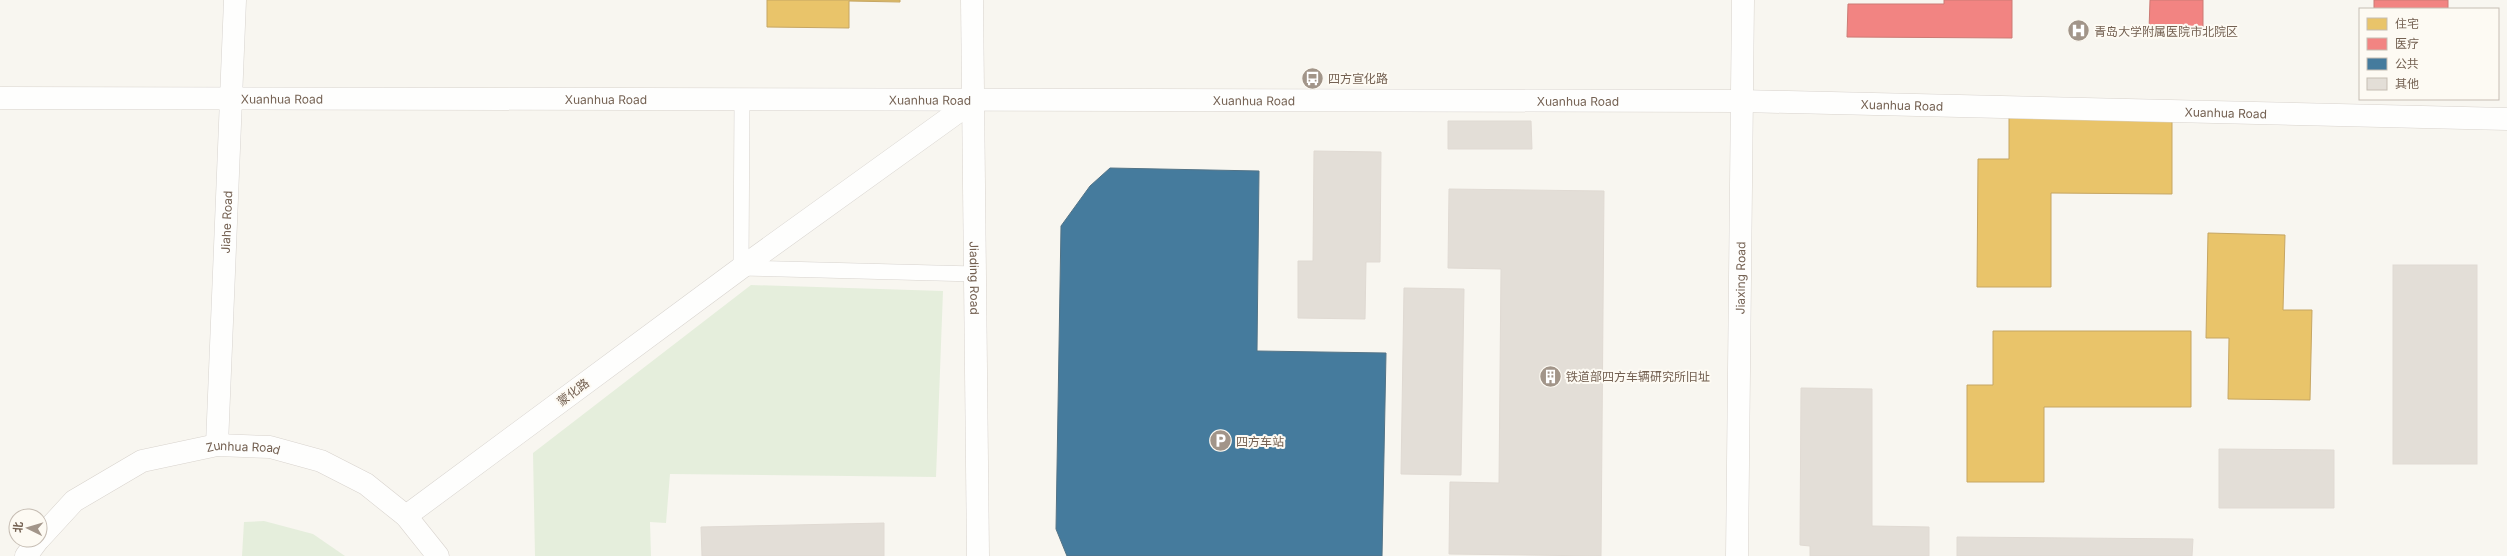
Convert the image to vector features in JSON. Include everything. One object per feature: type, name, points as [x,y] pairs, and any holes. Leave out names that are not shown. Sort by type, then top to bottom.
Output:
[{"type":"street","name":"Jiahe Road","points":[[217,445],[232,99],[234,0]]},
{"type":"street","name":"Jiading Road","points":[[972,0],[978,556]]},
{"type":"street","name":"Jiaxing Road","points":[[1737,556],[1743,0]]},
{"type":"street","name":"Xuanhua Road","points":[[0,98],[973,101],[1312,99],[1742,101],[2507,119]]},
{"type":"street","name":"蒙化路","points":[[406,516],[741,268],[973,101]]},
{"type":"street","name":"Zunhua Road","points":[[48,529],[74,501],[142,461],[217,445],[270,447],[321,461],[366,484],[406,516],[438,556]]},
{"type":"street","name":"Zunhua Road","points":[[26,556],[32,548]]},
{"type":"lane","points":[[742,100],[741,268],[975,274]]},
{"type":"green space","points":[[751,285],[943,291],[936,477],[670,474],[666,523],[650,522],[651,556],[535,556],[533,453]]},
{"type":"green space","points":[[264,521],[313,534],[345,556],[242,556],[244,522]]},
{"type":"building: 住宅","points":[[767,0],[900,0],[900,2],[849,1],[849,28],[767,27]]},
{"type":"building: 住宅","points":[[2009,117],[2172,118],[2172,194],[2051,193],[2051,287],[1977,287],[1978,159],[2009,159]]},
{"type":"building: 住宅","points":[[2208,233],[2285,235],[2283,310],[2312,310],[2310,400],[2228,399],[2229,338],[2206,338]]},
{"type":"building: 住宅","points":[[1993,331],[2191,331],[2191,407],[2044,407],[2044,482],[1967,482],[1967,385],[1993,385]]},
{"type":"building: 医疗","points":[[1944,0],[2012,0],[2012,38],[1847,37],[1848,4],[1944,4]]},
{"type":"building: 医疗","points":[[2150,0],[2203,0],[2203,30],[2149,30]]},
{"type":"building: 医疗","points":[[2374,0],[2448,0],[2448,8],[2374,8]]},
{"type":"building: 公共","name":"四方车站","points":[[1110,168],[1259,171],[1257,351],[1386,353],[1382,556],[1067,556],[1056,529],[1061,226],[1090,186]]},
{"type":"building: 其他","points":[[1448,121],[1531,121],[1532,149],[1448,149]]},
{"type":"building: 其他","points":[[1314,151],[1381,152],[1380,262],[1366,262],[1365,319],[1298,318],[1298,261],[1313,261]]},
{"type":"building: 其他","name":"铁道部四方车辆研究所旧址","points":[[1449,189],[1604,191],[1601,556],[1449,554],[1450,482],[1499,483],[1501,269],[1448,268]]},
{"type":"building: 其他","points":[[2393,265],[2477,265],[2477,464],[2393,464]]},
{"type":"building: 其他","points":[[1404,288],[1464,289],[1461,475],[1401,474]]},
{"type":"building: 其他","points":[[1801,388],[1872,389],[1872,526],[1929,527],[1929,556],[1810,556],[1810,546],[1800,545]]},
{"type":"building: 其他","points":[[2219,449],[2334,450],[2334,508],[2219,508]]},
{"type":"building: 其他","points":[[884,523],[884,556],[702,556],[701,527]]},
{"type":"building: 其他","points":[[1957,537],[2193,539],[2192,556],[1957,556]]},
{"type":"place","name":"青岛大学附属医院市北院区","points":[[2079,31]]},
{"type":"place","name":"四方宣化路","points":[[1313,78]]},
{"type":"place","name":"铁道部四方车辆研究所旧址","points":[[1551,376]]},
{"type":"place","name":"四方车站","points":[[1221,441]]}]
